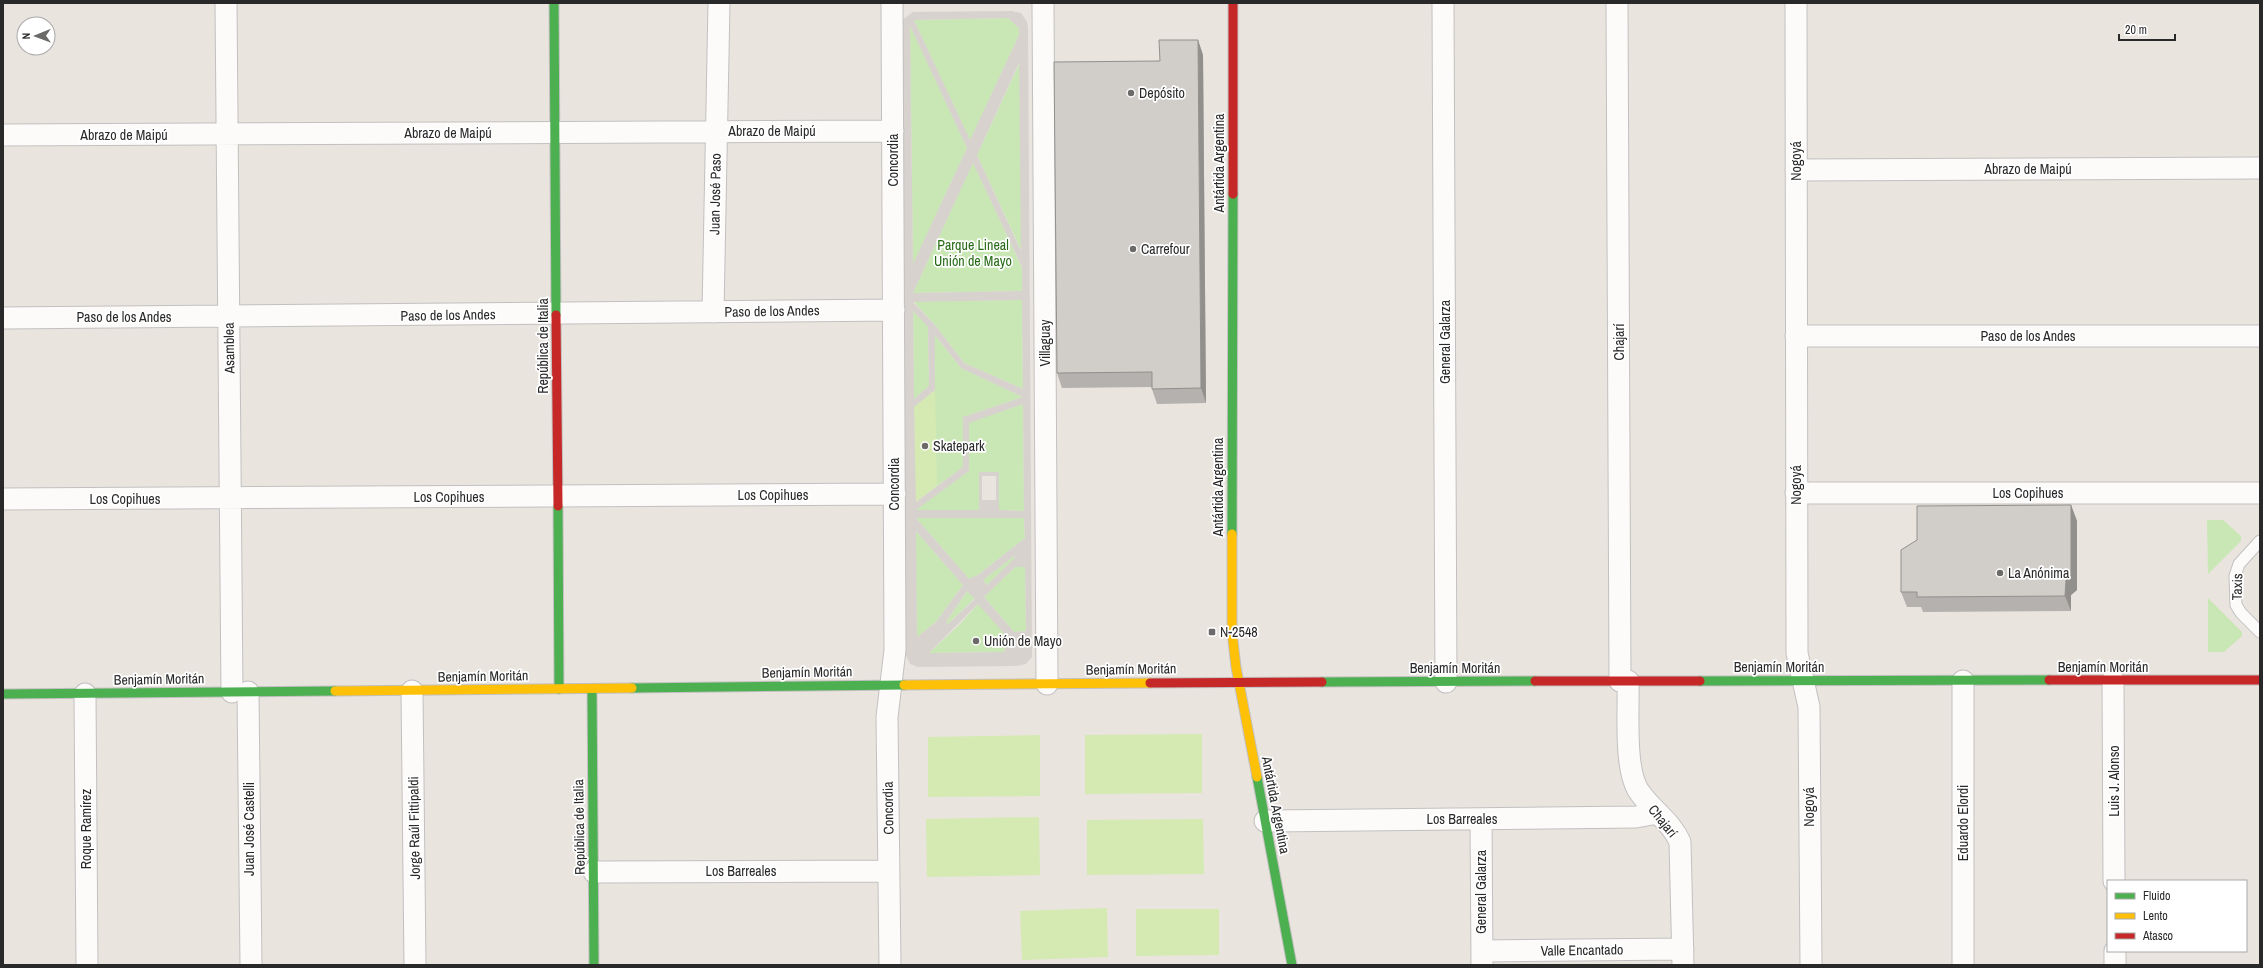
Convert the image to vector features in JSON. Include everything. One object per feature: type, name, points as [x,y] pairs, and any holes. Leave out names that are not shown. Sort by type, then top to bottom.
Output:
[{"type":"street","name":"Asamblea","points":[[226,3],[230,499],[240,692]]},
{"type":"street","name":"República de Italia","points":[[554,3],[559,689]]},
{"type":"street","name":"Juan José Paso","points":[[713,312],[719,3]]},
{"type":"street","name":"Concordia","points":[[890,965],[887,713],[895,656],[892,3]]},
{"type":"street","name":"Villaguay","points":[[1043,3],[1047,684]]},
{"type":"street","name":"Antártida Argentina","points":[[1233,3],[1231,612],[1233,644],[1239,682],[1292,965]]},
{"type":"street","name":"General Galarza","points":[[1444,3],[1446,682]]},
{"type":"street","name":"Chajarí","points":[[1617,3],[1624,681],[1631,774],[1638,790],[1672,828],[1680,842],[1683,957]]},
{"type":"street","name":"Nogoyá","points":[[1796,3],[1797,654],[1809,707],[1811,965]]},
{"type":"street","name":"Abrazo de Maipú","points":[[3,135],[893,131]]},
{"type":"street","name":"Abrazo de Maipú","points":[[1796,170],[2260,168]]},
{"type":"street","name":"Paso de los Andes","points":[[3,318],[894,310]]},
{"type":"street","name":"Paso de los Andes","points":[[1796,336],[2260,336]]},
{"type":"street","name":"Los Copihues","points":[[1796,493],[2260,493]]},
{"type":"street","name":"Los Copihues","points":[[3,499],[230,499],[895,494]]},
{"type":"street","name":"Luis J. Alonso","points":[[2113,680],[2114,880]]},
{"type":"street","name":"Benjamín Moritán","points":[[3,694],[1239,682],[2260,680]]},
{"type":"street","name":"Eduardo Elordi","points":[[1963,681],[1963,965]]},
{"type":"street","name":"República de Italia","points":[[592,689],[594,965]]},
{"type":"street","name":"Jorge Raúl Fittipaldi","points":[[412,690],[415,965]]},
{"type":"street","name":"Juan José Castelli","points":[[240,692],[250,965]]},
{"type":"street","name":"Roque Ramírez","points":[[85,694],[87,965]]},
{"type":"street","name":"Los Barreales","points":[[1265,821],[1636,817],[1658,813]]},
{"type":"street","name":"General Galarza","points":[[1481,819],[1482,958]]},
{"type":"street","name":"Los Barreales","points":[[594,872],[889,870]]},
{"type":"street","points":[[2115,952],[2115,965]]},
{"type":"street","name":"Valle Encantado","points":[[1482,958],[1683,957]]},
{"type":"lane","name":"Taxis","points":[[2260,540],[2239,564],[2235,576],[2236,606],[2260,632]]},
{"type":"green space","points":[[1008,18],[1019,28],[1019,35],[970,141],[914,20]]},
{"type":"green space","name":"Parque Lineal Unión de Mayo","points":[[910,25],[967,148],[913,265]]},
{"type":"green space","name":"Parque Lineal Unión de Mayo","points":[[1020,62],[1022,252],[977,155]]},
{"type":"green space","name":"Parque Lineal Unión de Mayo","points":[[973,162],[1022,268],[1022,291],[913,293]]},
{"type":"green space","points":[[1022,300],[1023,389],[964,363],[935,325],[913,301]]},
{"type":"green space","points":[[913,310],[928,327],[929,386],[914,399]]},
{"type":"green space","points":[[934,334],[961,368],[1023,397],[963,417],[963,467],[915,502],[935,390]]},
{"type":"green space","name":"Skatepark","points":[[935,390],[937,486],[915,502],[914,406]]},
{"type":"green space","points":[[1023,404],[1024,511],[999,510],[998,472],[979,473],[979,510],[915,510],[969,471],[969,422]]},
{"type":"green space","points":[[916,518],[1024,518],[1025,538],[978,575],[969,579]]},
{"type":"green space","points":[[2207,520],[2223,520],[2241,536],[2241,541],[2208,574]]},
{"type":"green space","points":[[915,530],[963,585],[936,622],[917,637]]},
{"type":"green space","points":[[1014,556],[1015,558],[987,585],[983,580]]},
{"type":"green space","points":[[1015,567],[1025,567],[1026,631],[1014,632],[984,597]]},
{"type":"green space","points":[[968,590],[975,598],[948,624],[946,622]]},
{"type":"green space","points":[[2208,598],[2242,632],[2242,636],[2224,652],[2208,652]]},
{"type":"green space","points":[[979,603],[1008,638],[1004,652],[929,653],[959,625]]},
{"type":"green space","points":[[1202,734],[1202,793],[1085,794],[1085,735]]},
{"type":"green space","points":[[1040,735],[1040,796],[928,797],[928,737]]},
{"type":"green space","points":[[1039,817],[1040,875],[927,877],[926,819]]},
{"type":"green space","points":[[1203,819],[1204,874],[1087,875],[1087,820]]},
{"type":"green space","points":[[1107,908],[1108,957],[1022,960],[1020,911]]},
{"type":"green space","points":[[1136,909],[1219,909],[1219,955],[1136,956]]},
{"type":"shaded area","points":[[1011,11],[1021,13],[1027,22],[1028,27],[1032,657],[1026,664],[1016,666],[918,667],[910,664],[904,651],[902,20],[913,12]],"holes":[[[1008,18],[1019,28],[1019,35],[970,140],[914,20]],[[910,26],[967,148],[913,264]],[[1019,63],[1021,251],[977,155]],[[973,163],[1022,267],[1022,291],[913,293]],[[1022,300],[1023,389],[964,363],[935,325],[913,302]],[[913,311],[928,327],[929,386],[914,399]],[[935,335],[961,368],[1023,397],[963,417],[963,467],[916,502],[914,407],[935,390]],[[1023,404],[1024,511],[999,510],[999,472],[979,472],[979,510],[916,510],[969,471],[969,423]],[[982,476],[996,476],[996,500],[982,500]],[[916,518],[1024,518],[1025,538],[978,575],[969,579]],[[916,531],[963,585],[936,622],[917,637]],[[1014,556],[1015,558],[987,585],[983,580]],[[1015,567],[1025,567],[1026,631],[1014,632],[984,597]],[[967,591],[975,599],[948,624],[946,622]],[[978,604],[1008,638],[1004,652],[929,653]]]},
{"type":"building","name":"Carrefour","points":[[1159,40],[1198,40],[1201,388],[1152,389],[1152,372],[1057,373],[1054,62],[1160,61]]},
{"type":"building","name":"La Anónima","points":[[2071,505],[2071,575],[2066,580],[2065,596],[1917,597],[1917,592],[1901,592],[1901,550],[1917,540],[1917,506]]},
{"type":"traffic: fast","points":[[554,3],[556,315]]},
{"type":"traffic: fast","points":[[1232,534],[1233,194]]},
{"type":"traffic: fast","points":[[558,506],[559,689]]},
{"type":"traffic: fast","points":[[1700,681],[2049,680]]},
{"type":"traffic: fast","points":[[1322,682],[1535,681]]},
{"type":"traffic: fast","points":[[632,688],[904,685]]},
{"type":"traffic: fast","points":[[592,689],[594,965]]},
{"type":"traffic: fast","points":[[3,694],[335,691]]},
{"type":"traffic: fast","points":[[1257,777],[1292,965]]},
{"type":"traffic: slow","points":[[1232,534],[1232,632],[1236,667],[1257,777]]},
{"type":"traffic: slow","points":[[904,685],[1150,683]]},
{"type":"traffic: slow","points":[[335,691],[632,688]]},
{"type":"traffic: jam","points":[[1233,3],[1233,194]]},
{"type":"traffic: jam","points":[[556,315],[558,506]]},
{"type":"traffic: jam","points":[[2049,680],[2260,680]]},
{"type":"traffic: jam","points":[[1535,681],[1700,681]]},
{"type":"traffic: jam","points":[[1150,683],[1322,682]]},
{"type":"place","name":"Depósito","points":[[1131,93]]},
{"type":"place","name":"Carrefour","points":[[1133,249]]},
{"type":"place","name":"Skatepark","points":[[925,446]]},
{"type":"place","name":"La Anónima","points":[[2000,573]]},
{"type":"place","name":"N-2548","points":[[1212,632]]},
{"type":"place","name":"Unión de Mayo","points":[[976,641]]}]
